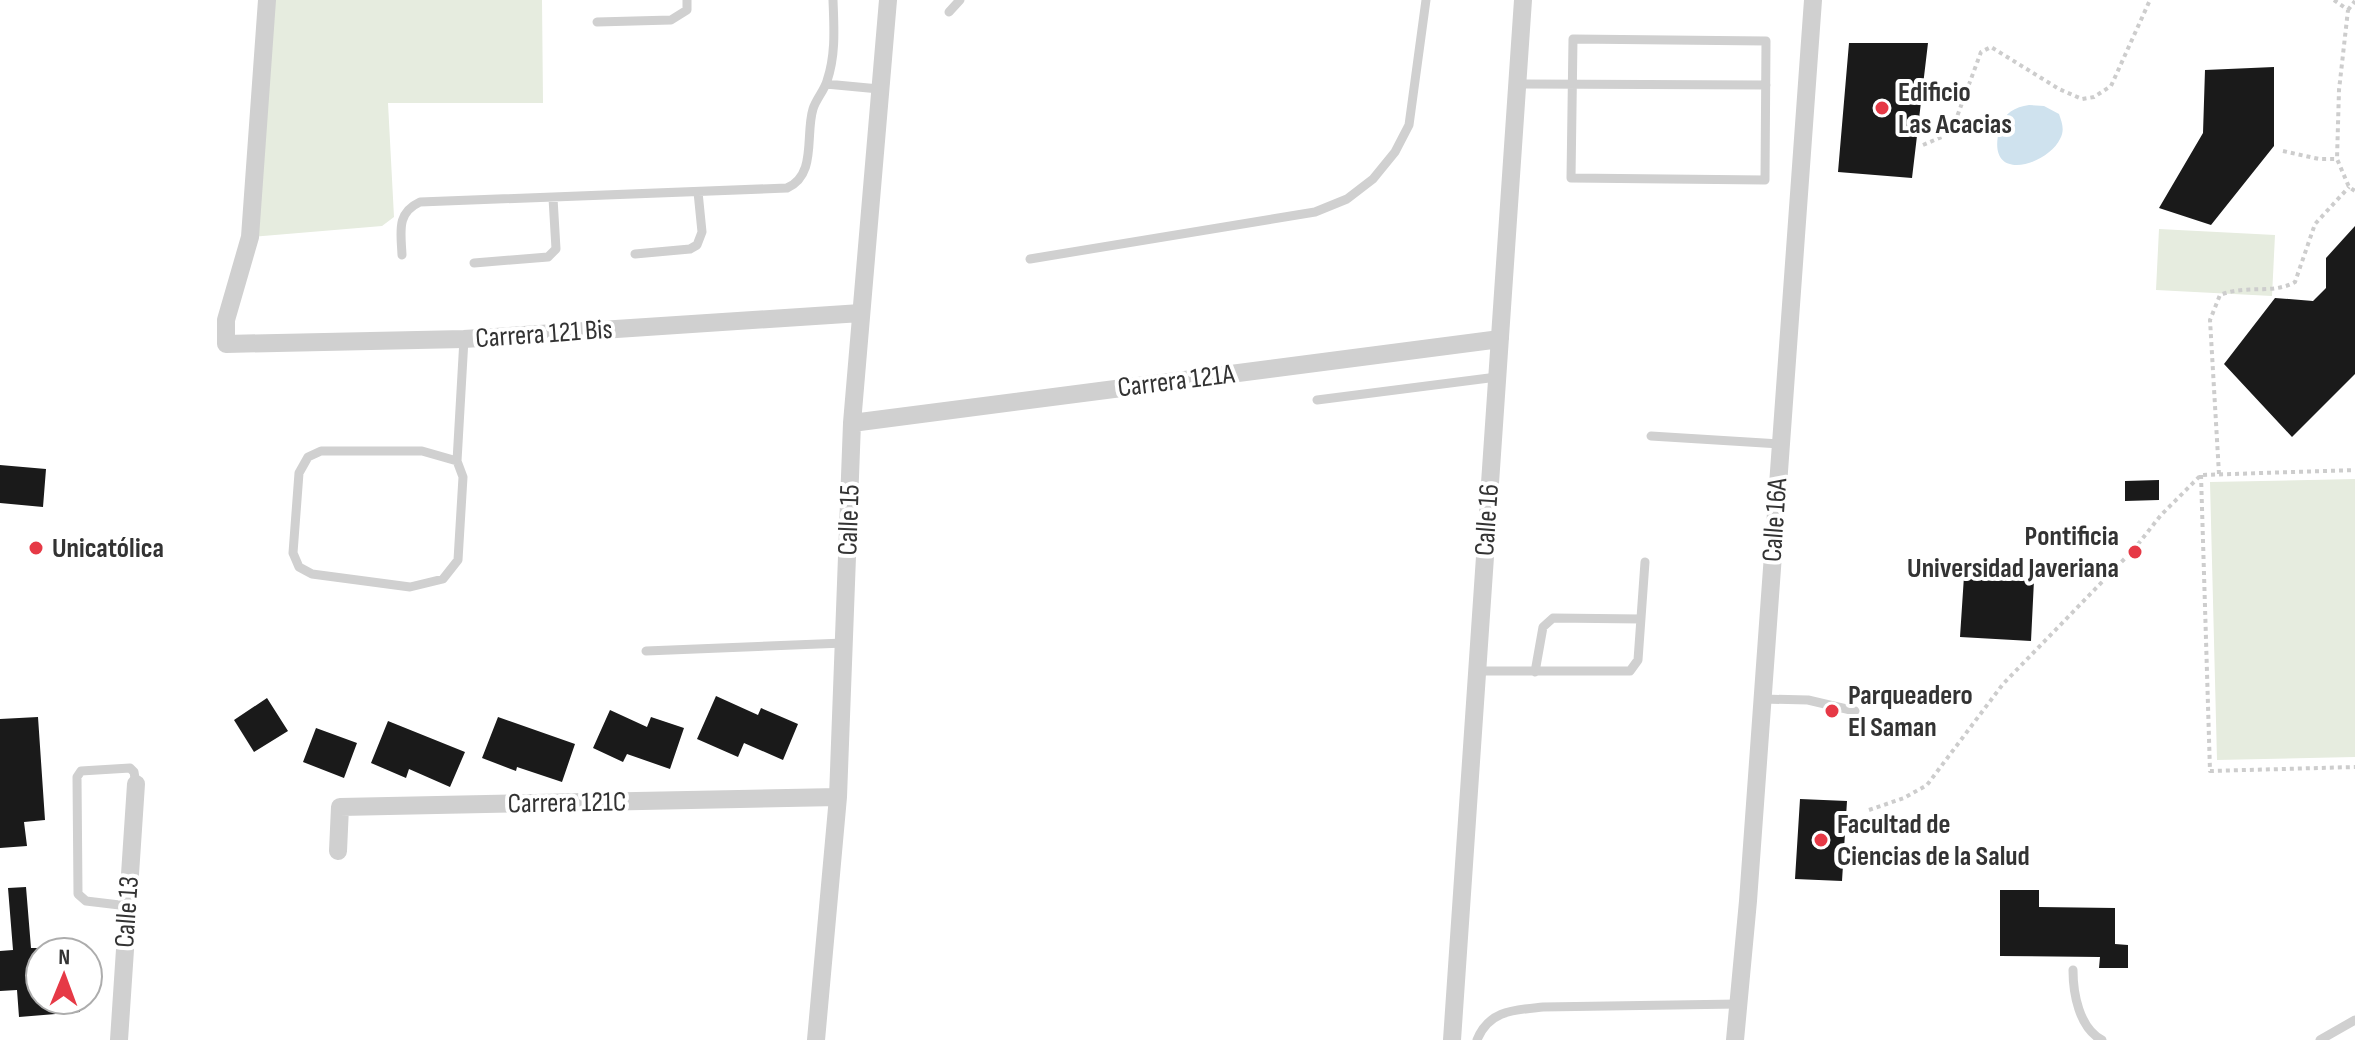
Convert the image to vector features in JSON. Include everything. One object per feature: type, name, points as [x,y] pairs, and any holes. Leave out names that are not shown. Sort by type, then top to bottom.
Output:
[{"type":"street","name":"Carrera 121 Bis","points":[[267,0],[250,237],[226,320],[226,344],[464,339],[861,313]]},
{"type":"street","name":"Calle 15","points":[[816,1040],[838,797],[852,423],[888,0]]},
{"type":"street","name":"Calle 16","points":[[1452,1040],[1523,0]]},
{"type":"street","name":"Calle 16A","points":[[1735,1040],[1763,699],[1813,0]]},
{"type":"street","name":"Carrera 121A","points":[[852,423],[1500,339]]},
{"type":"street","name":"Calle 13","points":[[119,1040],[136,784]]},
{"type":"street","name":"Carrera 121C","points":[[338,851],[340,807],[838,797]]},
{"type":"lane","points":[[597,22],[671,20],[687,10],[687,0]]},
{"type":"lane","points":[[402,255],[401,218],[409,207],[420,202],[787,188],[795,185],[802,178],[806,166],[812,111],[826,84],[835,46],[833,0]]},
{"type":"lane","points":[[949,12],[960,0]]},
{"type":"lane","points":[[1030,259],[1315,212],[1347,199],[1380,170],[1395,152],[1409,125],[1426,0]]},
{"type":"lane","points":[[1573,39],[1766,41],[1765,180],[1571,178],[1572,85],[1573,39]]},
{"type":"lane","points":[[826,84],[879,89]]},
{"type":"lane","points":[[1518,84],[1766,85]]},
{"type":"lane","points":[[635,254],[690,249],[697,245],[702,232],[698,192]]},
{"type":"lane","points":[[474,263],[552,255],[556,249],[553,198]]},
{"type":"lane","points":[[457,461],[422,451],[321,451],[308,457],[299,473],[293,553],[299,567],[312,574],[410,587],[443,579],[458,560],[463,477],[457,461],[464,339]]},
{"type":"lane","points":[[1317,400],[1497,377]]},
{"type":"lane","points":[[1651,436],[1781,444]]},
{"type":"lane","points":[[1477,671],[1630,671],[1638,660],[1645,562]]},
{"type":"lane","points":[[1535,672],[1543,627],[1553,618],[1641,619]]},
{"type":"lane","points":[[646,651],[844,643]]},
{"type":"lane","points":[[1763,699],[1808,700],[1855,711]]},
{"type":"lane","points":[[128,906],[86,901],[78,894],[77,777],[81,771],[130,768],[136,784]]},
{"type":"lane","points":[[2073,970],[2073,987],[2081,1016],[2094,1036],[2102,1040]]},
{"type":"lane","points":[[1477,1040],[1482,1027],[1493,1017],[1543,1007],[1738,1004]]},
{"type":"lane","points":[[2320,1040],[2355,1020]]},
{"type":"path","points":[[1923,145],[1944,136],[1955,122],[1981,52],[1991,47],[2059,89],[2082,99],[2094,97],[2111,86],[2150,0]]},
{"type":"path","points":[[2334,0],[2348,10]]},
{"type":"path","points":[[2355,1],[2348,10],[2339,90],[2337,159],[2349,187],[2355,191]]},
{"type":"path","points":[[2283,151],[2319,159],[2337,159]]},
{"type":"path","points":[[2219,474],[2210,320],[2220,295],[2237,288],[2283,289],[2295,282],[2315,224],[2349,187]]},
{"type":"path","points":[[1869,810],[1904,798],[1927,785],[2003,684],[2127,557],[2161,515],[2201,475],[2355,470]]},
{"type":"path","points":[[2201,475],[2210,771],[2355,767]]},
{"type":"shaded area","points":[[267,0],[542,0],[543,103],[388,103],[394,217],[382,226],[250,237]]},
{"type":"shaded area","points":[[2159,229],[2275,235],[2272,296],[2156,290]]},
{"type":"shaded area","points":[[2355,479],[2355,757],[2217,760],[2210,482]]},
{"type":"water","points":[[2029,105],[2044,106],[2059,114],[2062,136],[2043,156],[2019,165],[2008,164],[1997,146],[2000,127],[2011,112]]},
{"type":"building","name":"Edificio Las Acacias","points":[[1849,43],[1928,43],[1912,178],[1838,172]]},
{"type":"building","points":[[2274,67],[2274,146],[2211,225],[2159,208],[2203,133],[2205,70]]},
{"type":"building","points":[[2355,226],[2355,374],[2292,437],[2224,364],[2275,298],[2313,301],[2326,288],[2326,258]]},
{"type":"building","points":[[0,465],[46,469],[43,507],[0,503]]},
{"type":"building","points":[[2159,480],[2159,500],[2125,501],[2125,481]]},
{"type":"building","points":[[1964,576],[2034,580],[2031,641],[1960,637]]},
{"type":"building","points":[[716,696],[758,715],[761,708],[798,724],[783,760],[744,743],[738,757],[697,739]]},
{"type":"building","points":[[267,698],[288,731],[254,752],[234,720]]},
{"type":"building","points":[[610,710],[647,727],[651,717],[684,728],[670,769],[627,754],[623,762],[593,748]]},
{"type":"building","points":[[38,717],[45,820],[24,822],[27,846],[0,848],[0,719]]},
{"type":"building","points":[[498,717],[575,744],[562,782],[517,767],[516,771],[482,758]]},
{"type":"building","points":[[388,721],[465,752],[450,787],[409,769],[406,778],[371,763]]},
{"type":"building","points":[[316,728],[357,743],[344,778],[303,762]]},
{"type":"building","name":"Facultad de Ciencias de la Salud","points":[[1800,799],[1847,801],[1842,881],[1795,879]]},
{"type":"building","points":[[26,887],[30,936],[24,936],[24,1016],[31,1016],[19,1017],[17,990],[0,991],[0,951],[13,950],[8,888]]},
{"type":"building","points":[[2000,890],[2039,890],[2039,907],[2115,908],[2115,944],[2128,945],[2128,968],[2099,968],[2100,957],[2000,956]]},
{"type":"place","name":"Edificio Las Acacias","points":[[1882,108]]},
{"type":"place","name":"Unicatólica","points":[[36,548]]},
{"type":"place","name":"Pontificia Universidad Javeriana","points":[[2135,552]]},
{"type":"place","name":"Parqueadero El Saman","points":[[1832,711]]},
{"type":"place","name":"Facultad de Ciencias de la Salud","points":[[1821,840]]}]
